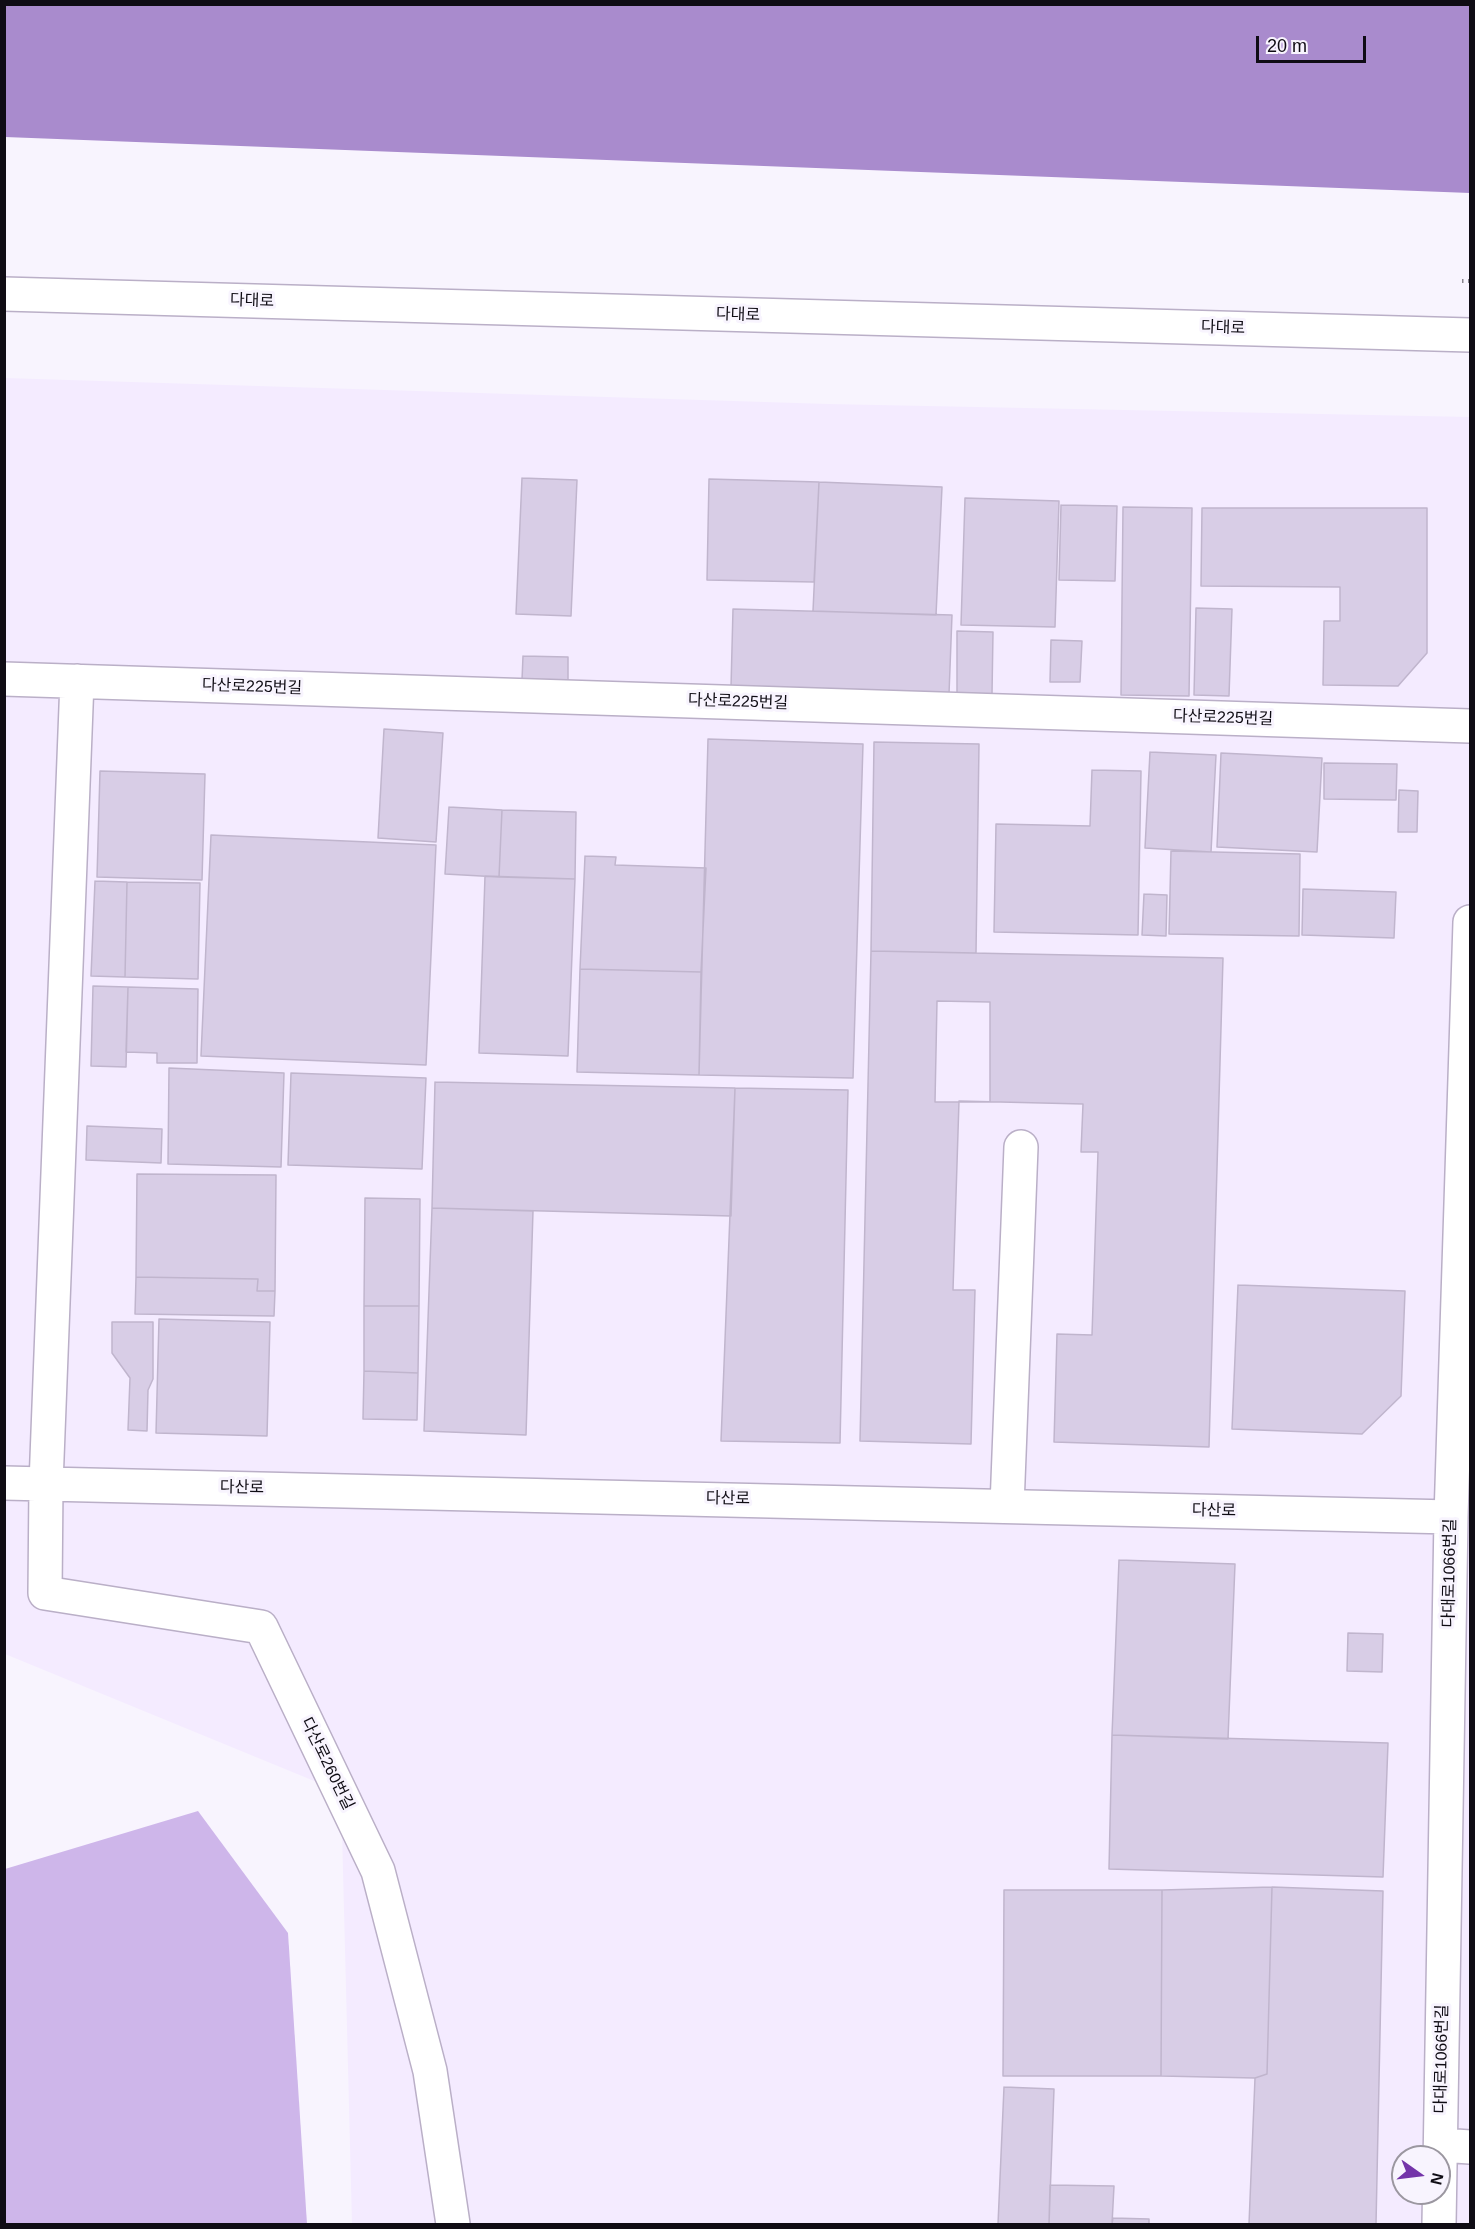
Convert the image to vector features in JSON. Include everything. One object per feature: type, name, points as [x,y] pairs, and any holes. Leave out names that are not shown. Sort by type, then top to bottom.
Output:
[{"type":"street","name":"다대로","points":[[4,294],[1470,335]]},
{"type":"street","name":"다산로225번길","points":[[4,679],[1470,726]]},
{"type":"street","name":"다산로260번길","points":[[77,681],[46,1484],[45,1593],[261,1627],[378,1871],[430,2071],[453,2224]]},
{"type":"street","name":"다대로1066번길","points":[[1439,2224],[1456,2146],[1457,1934],[1451,1517],[1470,922]]},
{"type":"street","points":[[1007,1506],[1021,1147]]},
{"type":"street","name":"다산로","points":[[4,1483],[1451,1517]]},
{"type":"path","points":[[1462,281],[1470,282]]},
{"type":"shaded area","points":[[5,4],[1470,5],[1470,193],[5,137]]},
{"type":"shaded area","points":[[5,378],[828,404],[1470,417],[1470,2224],[352,2224],[341,1792],[5,1654]]},
{"type":"shaded area","points":[[198,1811],[288,1933],[307,2224],[5,2224],[5,1869]]},
{"type":"building","points":[[522,478],[577,480],[571,616],[516,614]]},
{"type":"building","points":[[709,479],[819,482],[814,582],[707,580]]},
{"type":"building","points":[[819,482],[942,487],[936,615],[813,611]]},
{"type":"building","points":[[965,498],[1059,501],[1055,627],[961,625]]},
{"type":"building","points":[[1061,505],[1117,506],[1115,581],[1059,580]]},
{"type":"building","points":[[1123,507],[1192,508],[1189,696],[1121,695]]},
{"type":"building","points":[[1202,508],[1427,508],[1427,653],[1398,686],[1323,685],[1324,621],[1340,621],[1340,587],[1201,586]]},
{"type":"building","points":[[1196,608],[1232,609],[1229,696],[1194,695]]},
{"type":"building","points":[[733,609],[952,615],[949,694],[731,687]]},
{"type":"building","points":[[957,631],[993,632],[992,694],[957,693]]},
{"type":"building","points":[[1051,640],[1082,641],[1080,682],[1050,682]]},
{"type":"building","points":[[523,656],[568,657],[568,681],[522,680]]},
{"type":"building","points":[[384,729],[443,733],[436,842],[378,838]]},
{"type":"building","points":[[708,739],[863,744],[853,1078],[699,1075]]},
{"type":"building","points":[[874,742],[979,744],[976,953],[871,951]]},
{"type":"building","points":[[1150,752],[1216,755],[1211,852],[1145,848]]},
{"type":"building","points":[[1221,753],[1322,758],[1317,852],[1217,847]]},
{"type":"building","points":[[1324,763],[1397,764],[1396,800],[1324,799]]},
{"type":"building","points":[[1092,770],[1141,771],[1138,935],[994,932],[996,824],[1090,826]]},
{"type":"building","points":[[100,771],[205,774],[202,880],[97,877]]},
{"type":"building","points":[[1399,790],[1418,791],[1417,832],[1398,832]]},
{"type":"building","points":[[449,807],[502,810],[499,877],[445,874]]},
{"type":"building","points":[[502,810],[576,812],[575,879],[499,877]]},
{"type":"building","points":[[211,835],[436,845],[426,1065],[201,1056]]},
{"type":"building","points":[[1171,851],[1300,854],[1299,936],[1169,934]]},
{"type":"building","points":[[585,856],[616,857],[615,865],[706,868],[701,972],[580,969]]},
{"type":"building","points":[[485,876],[575,879],[568,1056],[479,1053]]},
{"type":"building","points":[[95,881],[127,882],[125,977],[91,976]]},
{"type":"building","points":[[127,882],[200,883],[198,979],[125,977]]},
{"type":"building","points":[[1303,889],[1396,892],[1394,938],[1302,935]]},
{"type":"building","points":[[1144,894],[1167,895],[1166,936],[1142,935]]},
{"type":"building","points":[[871,951],[1223,958],[1209,1447],[1054,1442],[1057,1334],[1092,1335],[1098,1152],[1081,1152],[1083,1104],[959,1101],[953,1290],[975,1290],[971,1444],[860,1441]]},
{"type":"building","points":[[580,969],[701,972],[699,1075],[577,1072]]},
{"type":"building","points":[[93,986],[128,987],[126,1067],[91,1066]]},
{"type":"building","points":[[128,987],[198,989],[197,1063],[157,1063],[157,1053],[126,1052]]},
{"type":"building","points":[[937,1001],[990,1002],[990,1102],[935,1102]]},
{"type":"building","points":[[169,1068],[284,1073],[281,1167],[168,1164]]},
{"type":"building","points":[[291,1073],[426,1078],[422,1169],[288,1165]]},
{"type":"building","points":[[435,1082],[735,1088],[731,1216],[432,1208]]},
{"type":"building","points":[[735,1088],[848,1090],[840,1443],[721,1441]]},
{"type":"building","points":[[87,1126],[162,1129],[161,1163],[86,1160]]},
{"type":"building","points":[[137,1174],[276,1175],[275,1291],[257,1291],[258,1279],[136,1277]]},
{"type":"building","points":[[365,1198],[420,1199],[419,1306],[364,1306]]},
{"type":"building","points":[[432,1208],[533,1211],[526,1435],[424,1431]]},
{"type":"building","points":[[136,1277],[258,1279],[257,1291],[275,1291],[274,1316],[135,1314]]},
{"type":"building","points":[[1238,1285],[1405,1291],[1401,1396],[1362,1434],[1232,1429]]},
{"type":"building","points":[[364,1306],[419,1306],[418,1373],[364,1371]]},
{"type":"building","points":[[159,1319],[270,1322],[267,1436],[156,1433]]},
{"type":"building","points":[[112,1322],[153,1322],[153,1379],[148,1390],[147,1431],[128,1430],[130,1378],[112,1353]]},
{"type":"building","points":[[364,1371],[418,1373],[417,1420],[363,1419]]},
{"type":"building","points":[[1119,1560],[1235,1564],[1228,1739],[1112,1735]]},
{"type":"building","points":[[1348,1633],[1383,1634],[1382,1672],[1347,1671]]},
{"type":"building","points":[[1112,1735],[1388,1743],[1383,1877],[1109,1869]]},
{"type":"building","points":[[1272,1887],[1267,2074],[1255,2078],[1161,2076],[1162,1890]]},
{"type":"building","points":[[1272,1887],[1383,1891],[1376,2224],[1249,2224],[1255,2078],[1267,2074]]},
{"type":"building","points":[[1004,1890],[1162,1890],[1161,2076],[1003,2076]]},
{"type":"building","points":[[1004,2087],[1054,2089],[1049,2224],[998,2224]]},
{"type":"building","points":[[1050,2185],[1114,2186],[1112,2224],[1049,2224]]},
{"type":"building","points":[[1113,2218],[1149,2219],[1149,2224],[1112,2224]]}]
